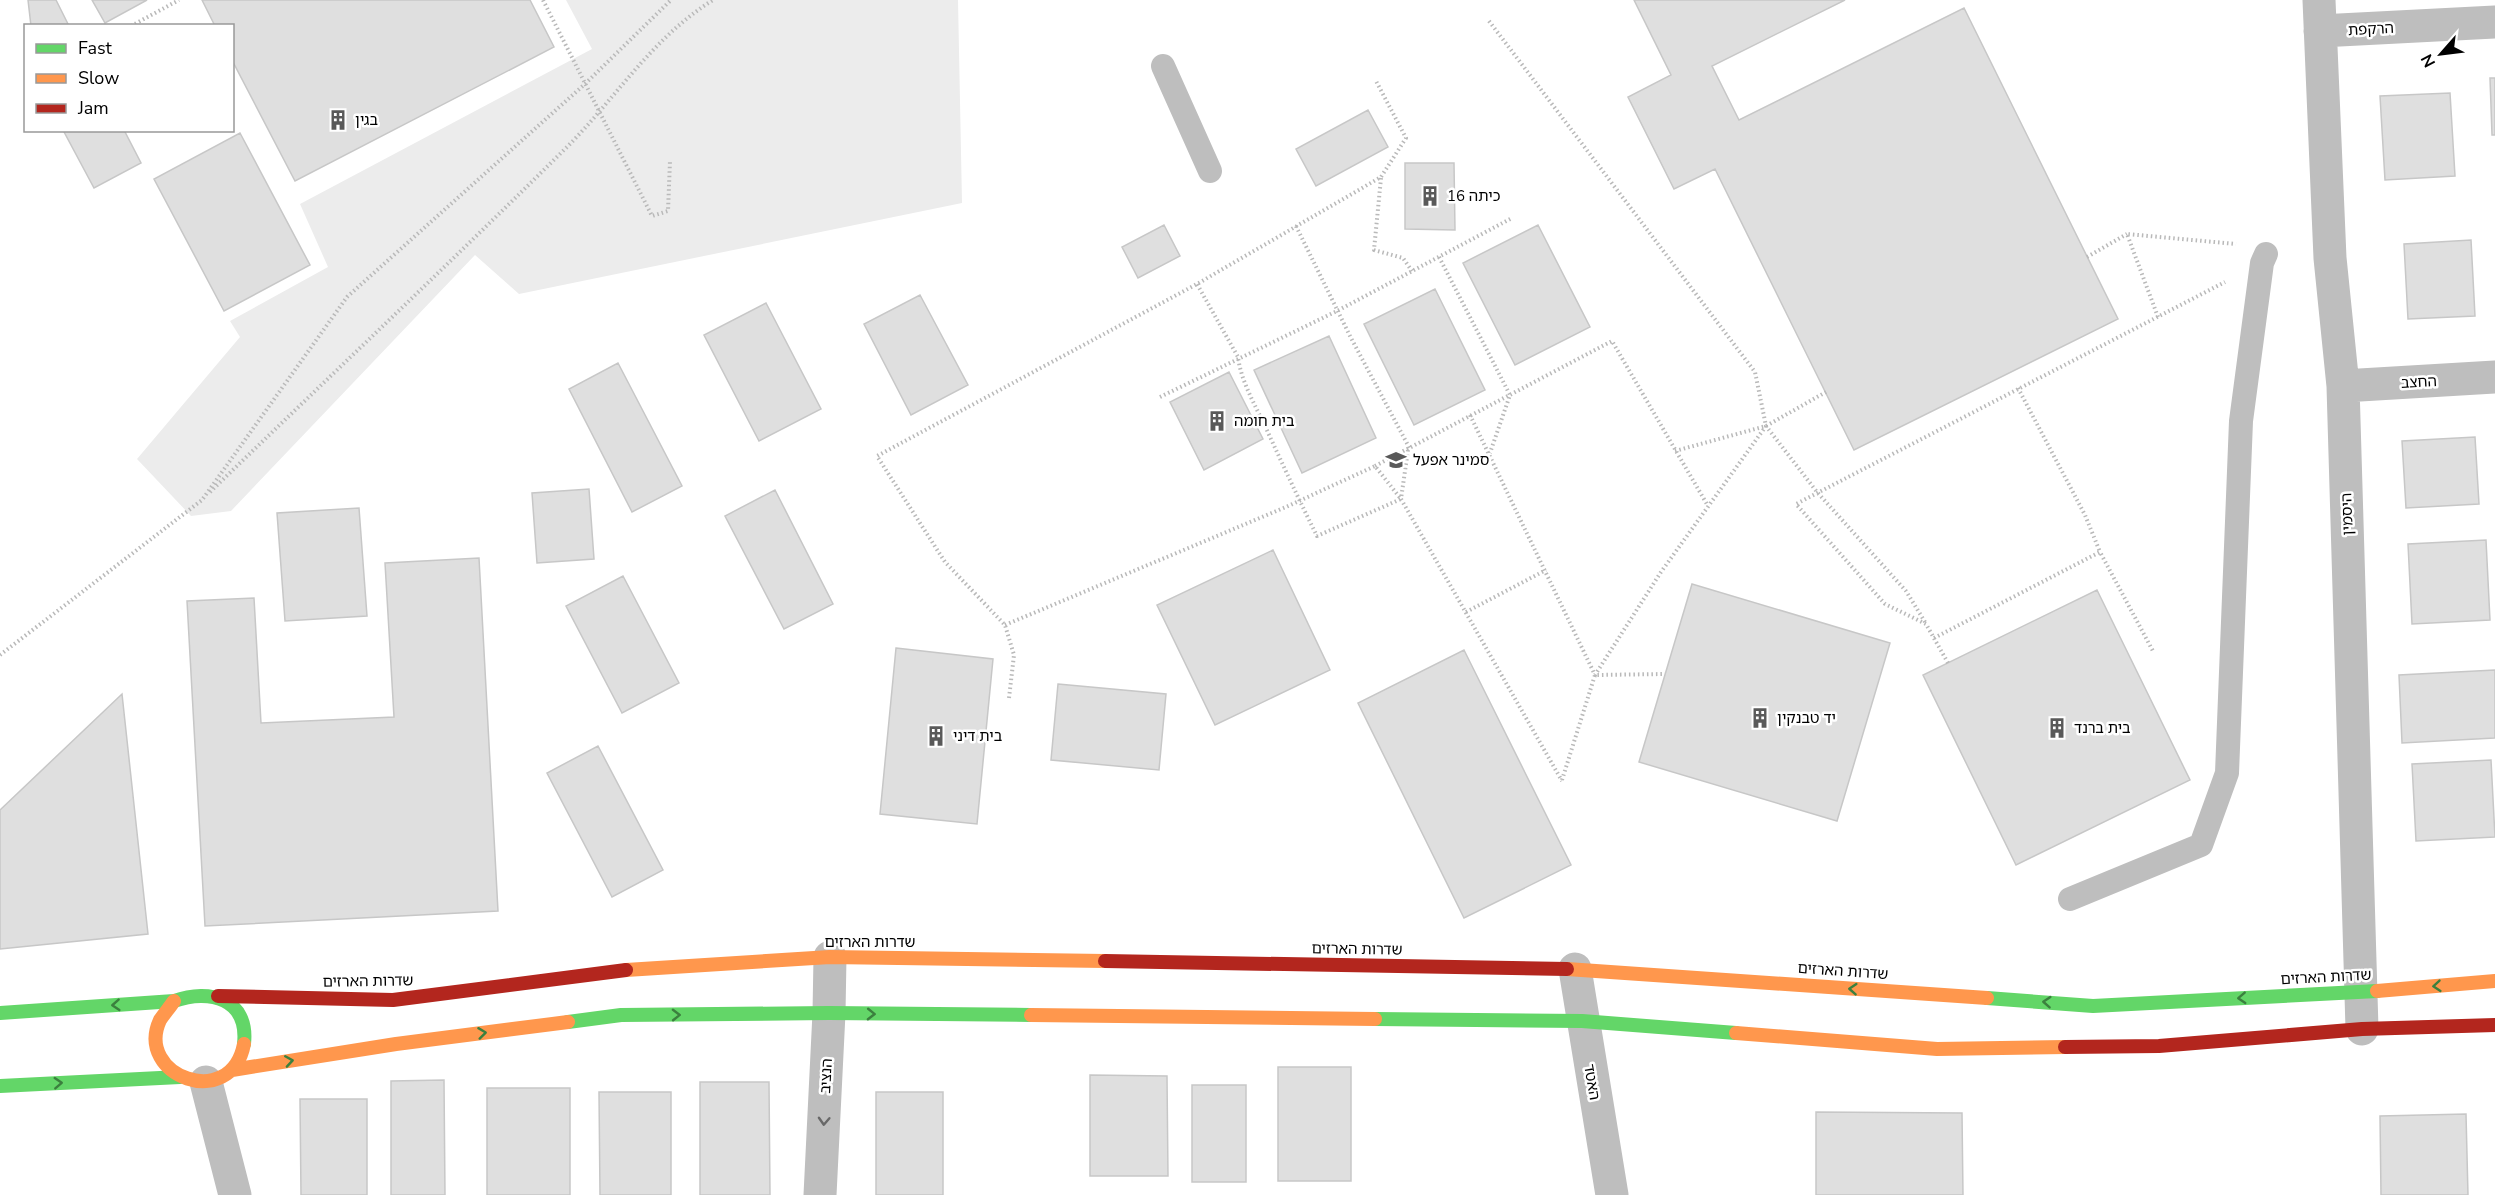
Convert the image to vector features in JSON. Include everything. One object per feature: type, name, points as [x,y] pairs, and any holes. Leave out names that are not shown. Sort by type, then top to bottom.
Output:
[{"type":"street","name":"הרקפת","points":[[2319,16],[2495,22]]},
{"type":"street","name":"היסמין","points":[[2319,16],[2330,258],[2343,386],[2362,1029]]},
{"type":"street","name":"החצב","points":[[2343,386],[2495,377]]},
{"type":"street","name":"שדרות הארזים","points":[[218,996],[393,1000],[609,971],[830,957],[1575,969],[2093,1006],[2361,992],[2495,981]]},
{"type":"street","name":"הנציב","points":[[820,1195],[830,1013],[830,957]]},
{"type":"street","name":"האטד","points":[[1575,969],[1612,1195]]},
{"type":"street","points":[[0,1013],[174,1001],[196,993],[203,993],[218,996],[230,1004],[240,1016],[245,1030],[243,1051],[206,1077],[168,1068],[160,1056],[156,1041],[157,1026],[164,1012],[174,1001]]},
{"type":"street","points":[[0,1086],[206,1077],[396,1044],[621,1015],[830,1013],[1582,1021],[1937,1049],[2159,1046],[2362,1029],[2495,1024]]},
{"type":"street","points":[[206,1077],[236,1195]]},
{"type":"lane","points":[[1163,66],[1210,171]]},
{"type":"lane","points":[[2070,899],[2200,845],[2227,773],[2241,421],[2264,258]]},
{"type":"path","points":[[135,24],[179,0]]},
{"type":"path","points":[[543,0],[652,216],[668,211],[670,161]]},
{"type":"path","points":[[202,500],[347,297],[586,83],[671,0]]},
{"type":"path","points":[[0,655],[202,500],[567,147],[645,56],[687,18],[712,0]]},
{"type":"path","points":[[1489,21],[1755,372],[1766,426],[1816,492],[1906,591],[1948,663]]},
{"type":"path","points":[[1376,81],[1406,138],[1381,177],[1374,250],[1403,258],[1412,271]]},
{"type":"path","points":[[1009,698],[1014,655],[1005,625],[945,562],[877,456],[1197,284],[1381,177]]},
{"type":"path","points":[[1160,397],[1238,357],[1337,311],[1512,218]]},
{"type":"path","points":[[1296,226],[1337,311],[1409,449],[1401,499]]},
{"type":"path","points":[[2127,234],[2158,316]]},
{"type":"path","points":[[2087,257],[2127,234],[2244,244]]},
{"type":"path","points":[[1439,257],[1510,395],[1490,453]]},
{"type":"path","points":[[1926,624],[1885,603],[1796,504],[2158,316],[2264,258]]},
{"type":"path","points":[[1197,284],[1238,357],[1239,366],[1251,397],[1317,536],[1401,499]]},
{"type":"path","points":[[1005,625],[1300,501],[1375,466],[1612,341],[1708,506]]},
{"type":"path","points":[[2018,388],[2085,515],[2100,552],[2154,653]]},
{"type":"path","points":[[1675,451],[1766,426],[1827,392]]},
{"type":"path","points":[[1470,415],[1595,675]]},
{"type":"path","points":[[1375,466],[1401,499],[1562,781],[1595,675],[1661,572],[1766,426]]},
{"type":"path","points":[[1934,638],[2100,552]]},
{"type":"path","points":[[1466,612],[1546,570]]},
{"type":"path","points":[[1595,675],[1665,674]]},
{"type":"shaded area","points":[[566,0],[958,0],[962,203],[519,294],[475,255],[231,511],[191,516],[137,459],[240,337],[230,321],[328,267],[300,204],[592,49]]},
{"type":"building","points":[[28,0],[56,0],[68,24],[31,24]]},
{"type":"building","points":[[92,0],[147,0],[105,23]]},
{"type":"building","name":"בגין","points":[[202,0],[530,0],[554,47],[295,181],[234,64],[234,24],[214,24]]},
{"type":"building","points":[[1634,0],[1845,0],[1712,66],[1739,120],[1964,8],[2118,319],[1854,450],[1715,169],[1674,189],[1628,97],[1671,75]]},
{"type":"building","points":[[2490,78],[2495,78],[2495,135],[2492,135]]},
{"type":"building","points":[[2450,93],[2455,176],[2385,180],[2380,96]]},
{"type":"building","points":[[1368,110],[1388,147],[1316,186],[1296,149]]},
{"type":"building","points":[[64,132],[125,132],[141,163],[94,188]]},
{"type":"building","points":[[240,133],[310,265],[224,311],[154,179]]},
{"type":"building","name":"כיתה 16","points":[[1405,163],[1454,163],[1455,230],[1405,229]]},
{"type":"building","points":[[1164,225],[1180,256],[1138,278],[1122,247]]},
{"type":"building","points":[[1538,225],[1590,327],[1515,365],[1463,263]]},
{"type":"building","points":[[2471,240],[2475,316],[2408,319],[2404,244]]},
{"type":"building","points":[[1435,289],[1485,390],[1414,425],[1364,324]]},
{"type":"building","points":[[920,295],[968,385],[911,415],[864,324]]},
{"type":"building","points":[[766,303],[821,409],[759,441],[704,335]]},
{"type":"building","points":[[1329,336],[1376,438],[1302,473],[1254,370]]},
{"type":"building","points":[[618,363],[682,486],[632,512],[569,389]]},
{"type":"building","name":"בית חומה","points":[[1229,372],[1263,439],[1204,470],[1170,402]]},
{"type":"building","points":[[2475,437],[2479,504],[2406,508],[2402,441]]},
{"type":"building","points":[[589,489],[594,559],[537,563],[532,493]]},
{"type":"building","points":[[775,490],[833,604],[784,629],[725,516]]},
{"type":"building","points":[[359,508],[367,616],[285,621],[277,513]]},
{"type":"building","points":[[2486,540],[2490,620],[2412,624],[2408,544]]},
{"type":"building","points":[[1273,550],[1330,670],[1215,725],[1157,605]]},
{"type":"building","points":[[479,558],[498,911],[205,926],[187,601],[254,598],[261,723],[394,717],[385,563]]},
{"type":"building","points":[[623,576],[679,683],[622,713],[566,606]]},
{"type":"building","name":"יד טבנקין","points":[[1692,584],[1890,643],[1837,821],[1639,762]]},
{"type":"building","name":"בית ברנד","points":[[2097,590],[2190,780],[2016,865],[1923,675]]},
{"type":"building","name":"בית דיני","points":[[896,648],[993,659],[977,824],[880,814]]},
{"type":"building","points":[[1464,650],[1571,865],[1464,918],[1358,703]]},
{"type":"building","points":[[2495,670],[2495,738],[2402,743],[2399,675]]},
{"type":"building","points":[[1058,684],[1166,694],[1159,770],[1051,760]]},
{"type":"building","points":[[122,694],[148,934],[0,949],[0,810]]},
{"type":"building","points":[[598,746],[663,870],[612,897],[547,773]]},
{"type":"building","points":[[2491,760],[2495,837],[2416,841],[2412,764]]},
{"type":"building","points":[[1278,1067],[1351,1067],[1351,1181],[1278,1181]]},
{"type":"building","points":[[1090,1075],[1167,1076],[1168,1176],[1090,1176]]},
{"type":"building","points":[[444,1080],[445,1195],[391,1195],[391,1081]]},
{"type":"building","points":[[700,1082],[769,1082],[770,1195],[700,1195]]},
{"type":"building","points":[[1192,1085],[1246,1085],[1246,1182],[1192,1182]]},
{"type":"building","points":[[487,1088],[570,1088],[570,1195],[487,1195]]},
{"type":"building","points":[[599,1092],[671,1092],[671,1195],[600,1195]]},
{"type":"building","points":[[876,1092],[943,1092],[943,1195],[876,1195]]},
{"type":"building","points":[[300,1099],[367,1099],[367,1195],[301,1195]]},
{"type":"building","points":[[1816,1112],[1962,1113],[1963,1195],[1816,1195]]},
{"type":"building","points":[[2466,1114],[2468,1195],[2381,1195],[2380,1116]]},
{"type":"traffic: fast","points":[[1987,998],[2093,1006],[2377,991]]},
{"type":"traffic: fast","points":[[0,1013],[174,1001],[201,996],[213,997],[234,1007],[240,1016],[244,1029],[244,1044]]},
{"type":"traffic: fast","points":[[568,1022],[621,1015],[829,1013],[1031,1015]]},
{"type":"traffic: fast","points":[[1375,1019],[1582,1021],[1736,1033]]},
{"type":"traffic: fast","points":[[0,1086],[180,1077]]},
{"type":"traffic: slow","points":[[626,970],[830,957],[1105,961]]},
{"type":"traffic: slow","points":[[1567,969],[1987,998]]},
{"type":"traffic: slow","points":[[2377,991],[2495,981]]},
{"type":"traffic: slow","points":[[174,1001],[160,1020],[156,1040],[160,1057],[172,1070],[187,1078],[205,1081],[222,1077],[236,1065],[244,1044]]},
{"type":"traffic: slow","points":[[1031,1015],[1375,1019]]},
{"type":"traffic: slow","points":[[232,1070],[396,1044],[568,1022]]},
{"type":"traffic: slow","points":[[1736,1033],[1937,1049],[2065,1047]]},
{"type":"traffic: jam","points":[[1105,961],[1567,969]]},
{"type":"traffic: jam","points":[[218,996],[393,1000],[626,970]]},
{"type":"traffic: jam","points":[[2065,1047],[2159,1046],[2362,1029],[2495,1025]]},
{"type":"place","name":"בגין","points":[[338,120]]},
{"type":"place","name":"כיתה 16","points":[[1430,196]]},
{"type":"place","name":"בית חומה","points":[[1217,421]]},
{"type":"place","name":"סמינר אפעל","points":[[1396,460]]},
{"type":"place","name":"יד טבנקין","points":[[1760,718]]},
{"type":"place","name":"בית ברנד","points":[[2057,728]]},
{"type":"place","name":"בית דיני","points":[[936,736]]}]
